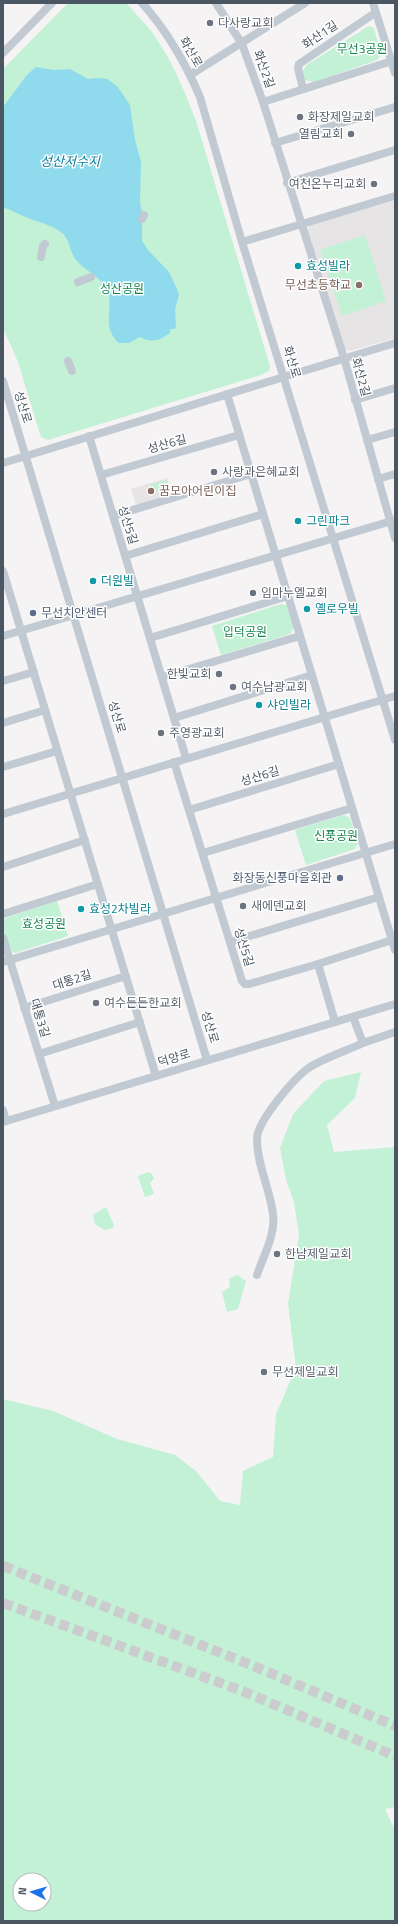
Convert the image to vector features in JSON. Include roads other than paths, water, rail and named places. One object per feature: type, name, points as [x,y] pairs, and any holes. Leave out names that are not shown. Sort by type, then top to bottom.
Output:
[{"type":"street","points":[[3,53],[52,3]]},
{"type":"street","name":"화산로","points":[[142,3],[163,28],[190,75],[200,97],[242,242],[395,740]]},
{"type":"street","name":"화산2길","points":[[190,75],[242,44],[305,3]]},
{"type":"street","points":[[372,3],[395,73]]},
{"type":"street","name":"화산2길","points":[[220,4],[242,44],[263,102],[300,224],[344,358],[378,479],[393,520],[395,538]]},
{"type":"street","name":"화산1길","points":[[303,89],[298,68],[299,64],[376,13]]},
{"type":"street","name":"화산2길","points":[[263,102],[392,61]]},
{"type":"street","points":[[275,143],[395,107]]},
{"type":"street","points":[[288,183],[395,150]]},
{"type":"street","points":[[242,242],[395,196]]},
{"type":"street","points":[[41,258],[43,246],[45,244]]},
{"type":"street","points":[[78,282],[91,277]]},
{"type":"street","points":[[3,463],[395,343]]},
{"type":"street","points":[[68,361],[72,371]]},
{"type":"street","name":"성산로","points":[[3,381],[207,1060]]},
{"type":"street","points":[[356,400],[395,388]]},
{"type":"street","points":[[227,394],[395,950]]},
{"type":"street","points":[[367,440],[395,432]]},
{"type":"street","name":"성산6길","points":[[101,475],[239,435]]},
{"type":"street","name":"성산5길","points":[[89,436],[186,758]]},
{"type":"street","points":[[113,516],[251,474]]},
{"type":"street","points":[[378,479],[395,474]]},
{"type":"street","points":[[125,556],[263,514]]},
{"type":"street","points":[[3,636],[393,520]]},
{"type":"street","points":[[3,571],[6,592],[21,631],[34,672],[156,1076]]},
{"type":"street","points":[[150,638],[288,596]]},
{"type":"street","points":[[162,677],[300,636]]},
{"type":"street","points":[[3,681],[34,672]]},
{"type":"street","points":[[174,718],[312,675]]},
{"type":"street","points":[[3,814],[395,696]]},
{"type":"street","points":[[3,723],[45,710]]},
{"type":"street","points":[[3,768],[57,750]]},
{"type":"street","name":"성산5길","points":[[174,762],[242,981],[245,984],[318,964]]},
{"type":"street","name":"성산6길","points":[[189,810],[339,764]]},
{"type":"street","points":[[203,853],[352,808]]},
{"type":"street","points":[[3,867],[85,840]]},
{"type":"street","points":[[6,961],[395,844]]},
{"type":"street","points":[[3,914],[98,884]]},
{"type":"street","points":[[230,942],[379,898]]},
{"type":"street","name":"대통3길","points":[[3,938],[6,961],[24,1008],[55,1106]]},
{"type":"street","points":[[335,1022],[318,964],[392,940]]},
{"type":"street","name":"대통2길","points":[[24,1008],[126,976]]},
{"type":"street","name":"덕양로","points":[[5,1121],[395,1004]]},
{"type":"street","points":[[353,1017],[363,1043]]},
{"type":"street","points":[[39,1054],[140,1022]]},
{"type":"street","points":[[257,1275],[272,1229],[273,1214],[258,1146],[257,1138],[261,1125],[276,1104],[303,1073],[311,1067],[363,1043],[395,1032]]},
{"type":"street","points":[[3,1110],[5,1121]]},
{"type":"water","name":"성산저수지","points":[[36,67],[54,70],[70,69],[88,79],[107,79],[117,86],[130,105],[135,140],[141,162],[140,203],[142,212],[142,241],[148,250],[169,272],[179,295],[175,309],[176,327],[175,329],[170,329],[170,333],[162,338],[148,340],[140,337],[129,343],[119,343],[114,337],[109,325],[110,300],[107,289],[100,280],[75,259],[65,236],[53,227],[3,207],[3,107],[27,75]]},
{"type":"tunnel","points":[[3,1566],[256,1667],[395,1726]]},
{"type":"tunnel","points":[[3,1603],[245,1692],[395,1756]]},
{"type":"place","name":"다사랑교회","points":[[210,23]]},
{"type":"place","name":"화장제일교회","points":[[300,117]]},
{"type":"place","name":"열림교회","points":[[351,134]]},
{"type":"place","name":"여천온누리교회","points":[[374,184]]},
{"type":"place","name":"효성빌라","points":[[298,266]]},
{"type":"place","name":"무선초등학교","points":[[359,285]]},
{"type":"place","name":"사랑과은혜교회","points":[[214,472]]},
{"type":"place","name":"꿈모아어린이집","points":[[151,491]]},
{"type":"place","name":"그린파크","points":[[298,521]]},
{"type":"place","name":"더원빌","points":[[93,581]]},
{"type":"place","name":"임마누엘교회","points":[[253,593]]},
{"type":"place","name":"옐로우빌","points":[[307,609]]},
{"type":"place","name":"무선치안센터","points":[[33,613]]},
{"type":"place","name":"한빛교회","points":[[219,674]]},
{"type":"place","name":"여수남광교회","points":[[233,687]]},
{"type":"place","name":"샤인빌라","points":[[259,705]]},
{"type":"place","name":"주영광교회","points":[[161,733]]},
{"type":"place","name":"화장동신풍마을회관","points":[[340,878]]},
{"type":"place","name":"새에덴교회","points":[[243,906]]},
{"type":"place","name":"효성2차빌라","points":[[81,909]]},
{"type":"place","name":"여수든든한교회","points":[[96,1003]]},
{"type":"place","name":"한남제일교회","points":[[277,1254]]},
{"type":"place","name":"무선제일교회","points":[[264,1372]]},
{"type":"park label","name":"무선3공원","points":[[362,49]]},
{"type":"park label","name":"성산공원","points":[[122,289]]},
{"type":"park label","name":"입덕공원","points":[[245,632]]},
{"type":"park label","name":"신풍공원","points":[[336,836]]},
{"type":"park label","name":"효성공원","points":[[44,924]]}]
